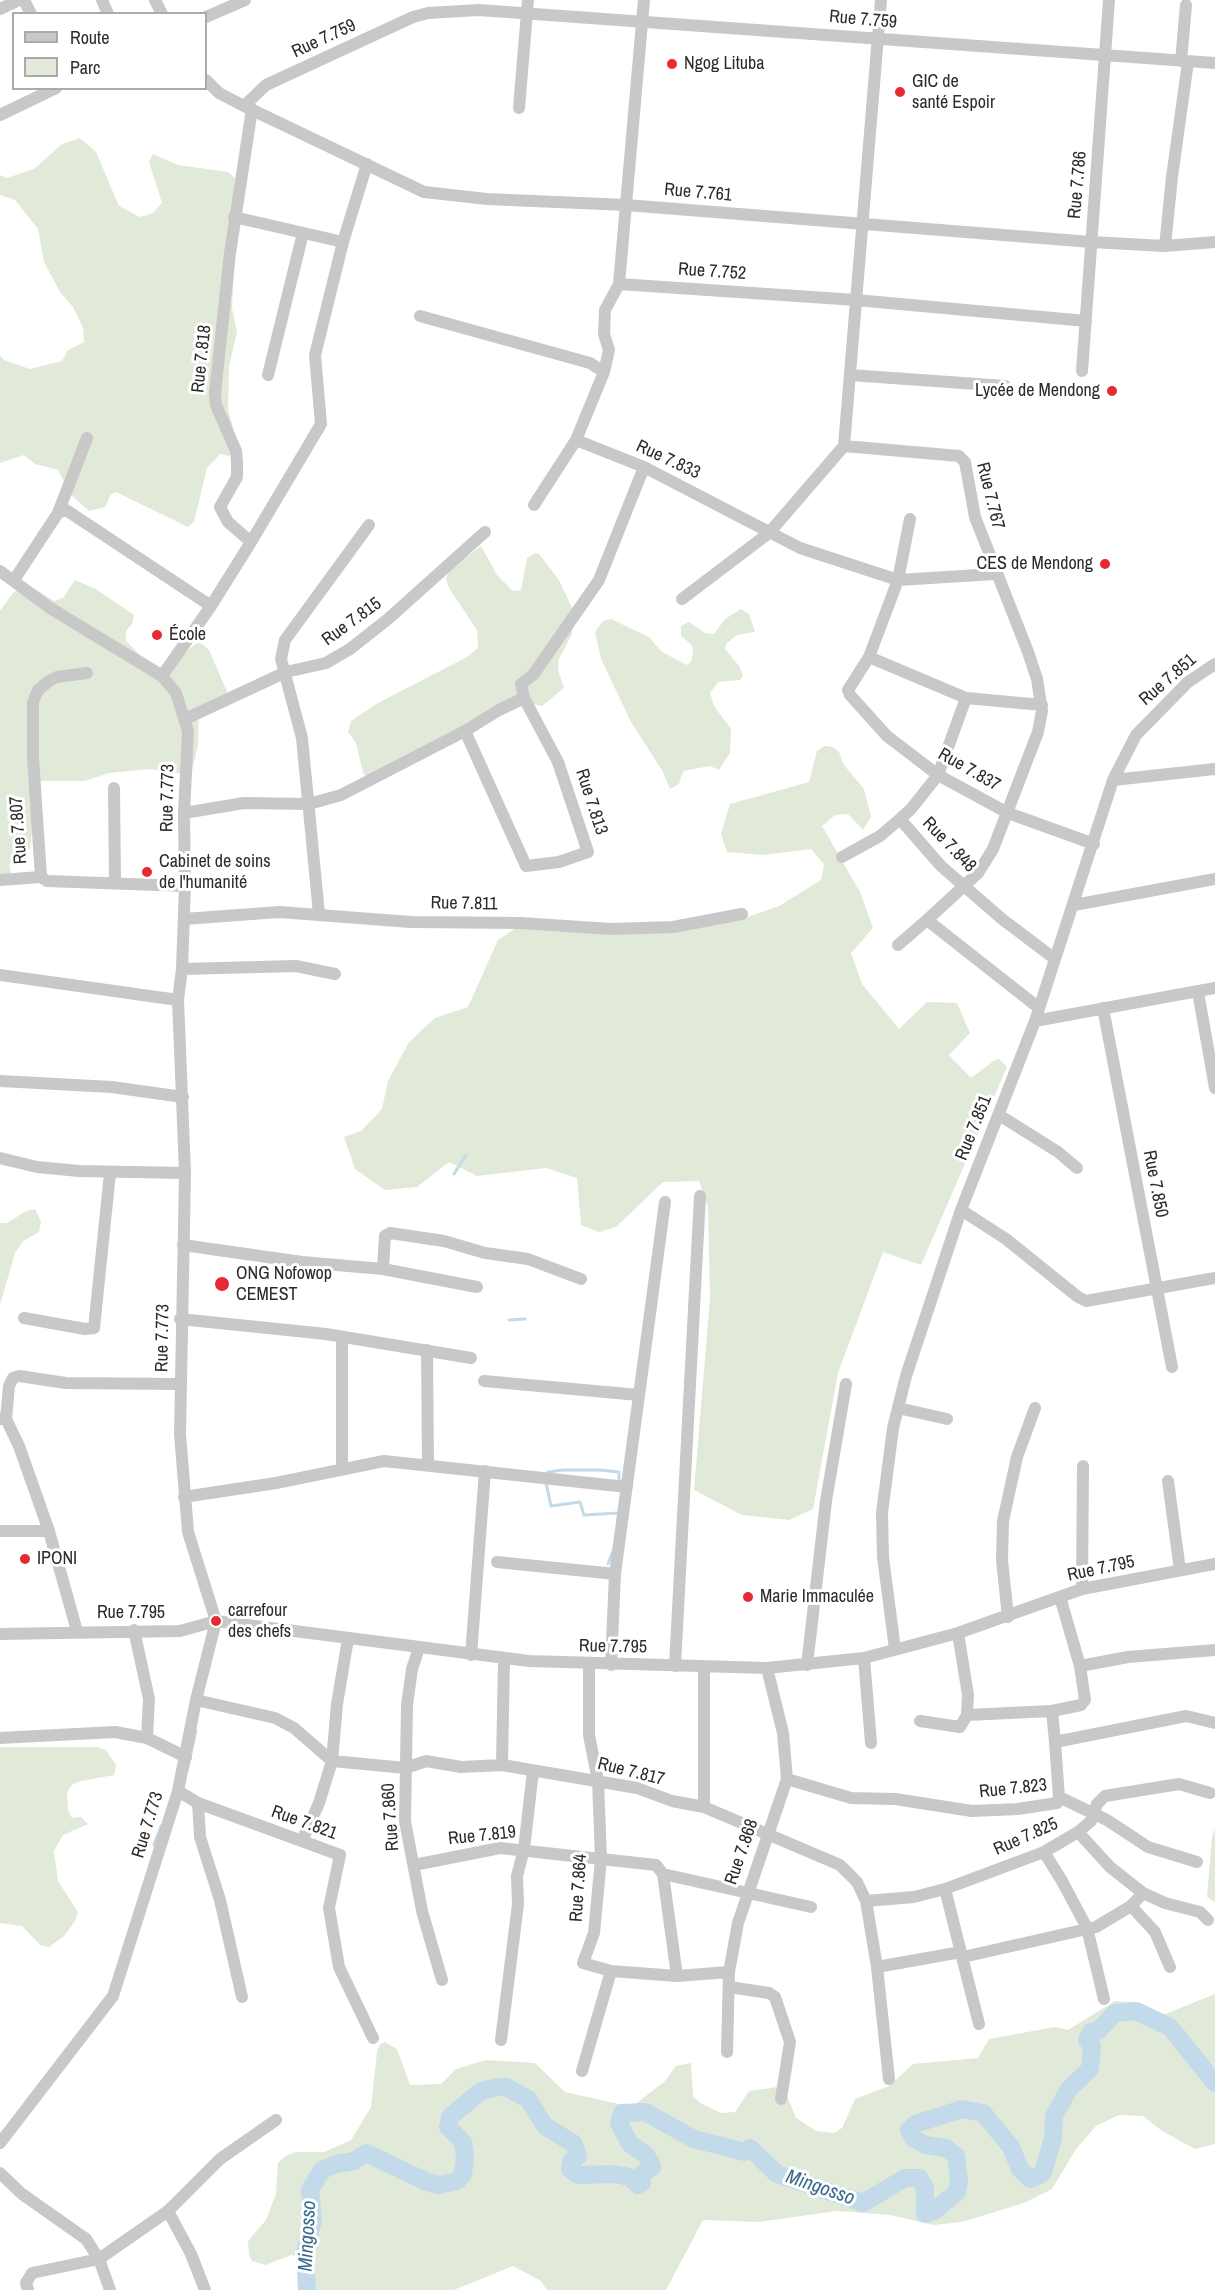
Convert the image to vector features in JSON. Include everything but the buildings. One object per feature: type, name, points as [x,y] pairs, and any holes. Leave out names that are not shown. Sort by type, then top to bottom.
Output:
[{"type":"street","points":[[0,9],[19,0]]},
{"type":"street","points":[[207,18],[245,0]]},
{"type":"street","points":[[519,108],[528,0]]},
{"type":"street","points":[[534,505],[576,440],[604,372],[609,350],[604,334],[605,310],[619,284],[644,0]]},
{"type":"street","points":[[682,599],[769,533],[844,446],[881,0]]},
{"type":"street","name":"Rue 7.786","points":[[1082,371],[1109,0]]},
{"type":"street","points":[[1165,246],[1184,61],[1186,5]]},
{"type":"street","name":"Rue 7.759","points":[[248,108],[266,85],[413,17],[428,13],[479,10],[1215,63]]},
{"type":"street","name":"Rue 7.761","points":[[207,81],[219,93],[248,108],[424,192],[487,199],[626,205],[1091,242],[1165,246],[1215,242]]},
{"type":"street","points":[[2,110],[51,90]]},
{"type":"street","name":"Rue 7.818","points":[[248,108],[215,393],[216,405],[236,451],[237,469],[237,477],[220,507],[228,522],[250,542]]},
{"type":"street","points":[[162,676],[211,606],[321,424],[315,355],[343,242],[367,164]]},
{"type":"street","points":[[234,217],[343,242]]},
{"type":"street","points":[[268,375],[303,233]]},
{"type":"street","name":"Rue 7.752","points":[[619,284],[856,300],[1086,321]]},
{"type":"street","points":[[420,316],[580,359],[604,372]]},
{"type":"street","points":[[850,375],[1005,386]]},
{"type":"street","points":[[14,580],[58,513],[87,438]]},
{"type":"street","name":"Rue 7.833","points":[[576,440],[644,467],[800,548],[898,580],[995,574]]},
{"type":"street","name":"Rue 7.767","points":[[844,446],[959,456],[965,462],[975,517],[995,574],[1028,652],[1042,705],[1038,732],[993,849],[978,873],[898,945]]},
{"type":"street","points":[[184,813],[244,803],[309,804],[342,795],[524,698],[521,684],[533,675],[599,580],[644,467]]},
{"type":"street","points":[[58,513],[66,510],[73,513],[211,606]]},
{"type":"street","points":[[910,519],[898,580],[869,657],[966,698],[1042,705]]},
{"type":"street","points":[[319,914],[302,738],[281,659],[285,640],[369,525]]},
{"type":"street","name":"Rue 7.815","points":[[185,719],[286,672],[326,663],[350,649],[388,619],[485,532]]},
{"type":"street","name":"Rue 7.773","points":[[0,571],[50,608],[162,676],[176,693],[188,731],[184,813],[185,886],[182,969],[177,1000],[185,1173],[180,1384],[184,1497],[192,1545],[216,1621],[196,1700],[178,1791],[113,1996],[0,2143]]},
{"type":"street","name":"Rue 7.837","points":[[869,657],[849,693],[887,736],[938,775],[1008,813],[1094,844]]},
{"type":"street","name":"Rue 7.851","points":[[895,1649],[882,1533],[886,1474],[898,1408],[960,1210],[1035,1021],[1113,780],[1136,735],[1188,682],[1215,664]]},
{"type":"street","name":"Rue 7.807","points":[[87,673],[57,677],[49,681],[38,690],[33,702],[33,758],[41,877],[47,880],[185,886]]},
{"type":"street","name":"Rue 7.813","points":[[465,730],[526,866],[559,862],[588,852],[558,762],[524,698]]},
{"type":"street","name":"Rue 7.848","points":[[966,698],[938,775],[900,819],[941,866],[1002,919],[1055,959]]},
{"type":"street","points":[[1113,780],[1215,769]]},
{"type":"street","points":[[114,788],[115,882]]},
{"type":"street","points":[[842,857],[880,836],[900,819]]},
{"type":"street","points":[[0,880],[41,877]]},
{"type":"street","points":[[1074,905],[1215,879]]},
{"type":"street","name":"Rue 7.811","points":[[184,919],[271,912],[411,922],[521,923],[611,929],[674,927],[742,914]]},
{"type":"street","points":[[927,920],[1039,1008]]},
{"type":"street","points":[[182,969],[296,966],[335,974]]},
{"type":"street","points":[[0,975],[177,1000]]},
{"type":"street","points":[[1035,1021],[1215,988]]},
{"type":"street","points":[[1198,992],[1215,1088]]},
{"type":"street","name":"Rue 7.850","points":[[1103,1008],[1172,1368]]},
{"type":"street","points":[[0,1082],[112,1087],[183,1097]]},
{"type":"street","points":[[999,1115],[1058,1152],[1077,1168]]},
{"type":"street","points":[[0,1158],[37,1167],[110,1173],[185,1173]]},
{"type":"street","points":[[24,1318],[85,1329],[94,1328],[110,1173]]},
{"type":"street","points":[[675,1666],[700,1196]]},
{"type":"street","points":[[610,1665],[615,1574],[665,1202]]},
{"type":"street","points":[[960,1210],[1006,1239],[1078,1297],[1094,1300],[1215,1278]]},
{"type":"street","points":[[383,1269],[385,1236],[390,1233],[444,1241],[485,1253],[528,1259],[581,1279]]},
{"type":"street","points":[[183,1245],[302,1262],[383,1269],[477,1287]]},
{"type":"street","points":[[180,1318],[342,1337],[471,1358]]},
{"type":"street","points":[[342,1337],[342,1468]]},
{"type":"street","points":[[427,1350],[428,1465]]},
{"type":"street","points":[[77,1631],[49,1531],[19,1446],[3,1419],[9,1386],[14,1378],[19,1376],[66,1383],[180,1384]]},
{"type":"street","points":[[484,1382],[639,1395]]},
{"type":"street","points":[[807,1665],[826,1501],[846,1384]]},
{"type":"street","points":[[898,1408],[947,1419]]},
{"type":"street","points":[[1008,1617],[1002,1560],[1003,1521],[1017,1457],[1035,1408]]},
{"type":"street","points":[[184,1497],[276,1483],[384,1461],[627,1487]]},
{"type":"street","points":[[1082,1589],[1083,1466]]},
{"type":"street","points":[[471,1655],[485,1471]]},
{"type":"street","points":[[1168,1481],[1180,1570]]},
{"type":"street","points":[[0,1531],[49,1531]]},
{"type":"street","points":[[497,1562],[615,1574]]},
{"type":"street","name":"Rue 7.795","points":[[0,1634],[180,1631],[216,1621],[504,1659],[589,1665],[767,1668],[864,1658],[958,1633],[1082,1589],[1215,1564]]},
{"type":"street","points":[[967,1715],[1052,1712],[1081,1705],[1084,1700],[1080,1666],[1060,1597]]},
{"type":"street","points":[[134,1630],[149,1700],[147,1738]]},
{"type":"street","points":[[920,1721],[960,1727],[967,1715],[968,1695],[958,1633]]},
{"type":"street","points":[[302,1841],[319,1803],[332,1761],[337,1704],[348,1639]]},
{"type":"street","name":"Rue 7.860","points":[[419,1648],[412,1669],[407,1705],[405,1821],[428,1938],[442,1980]]},
{"type":"street","points":[[1080,1666],[1128,1657],[1215,1650]]},
{"type":"street","points":[[864,1658],[871,1743]]},
{"type":"street","points":[[502,1765],[504,1659]]},
{"type":"street","name":"Rue 7.864","points":[[589,1665],[589,1735],[598,1781],[601,1859],[594,1933],[583,1963],[611,1971],[677,1976],[729,1972]]},
{"type":"street","points":[[704,1667],[704,1807]]},
{"type":"street","name":"Rue 7.868","points":[[727,2052],[729,1972],[738,1923],[766,1835],[787,1779],[783,1732],[767,1668]]},
{"type":"street","points":[[196,1700],[276,1718],[294,1728],[332,1761]]},
{"type":"street","name":"Rue 7.823","points":[[787,1779],[851,1798],[895,1799],[972,1811],[1057,1803],[1059,1797],[1052,1712]]},
{"type":"street","points":[[1055,1742],[1186,1716],[1215,1723]]},
{"type":"street","points":[[0,1738],[115,1732],[147,1738],[186,1757]]},
{"type":"street","name":"Rue 7.817","points":[[332,1761],[406,1768],[426,1761],[461,1767],[502,1765],[637,1788],[672,1801],[704,1807],[840,1865],[857,1882],[866,1900],[877,1967],[889,2079]]},
{"type":"street","points":[[501,2040],[518,1904],[517,1875],[524,1849],[533,1771]]},
{"type":"street","points":[[1078,1832],[1090,1821],[1100,1798],[1113,1794],[1179,1784],[1210,1793]]},
{"type":"street","name":"Rue 7.821","points":[[178,1791],[198,1803],[335,1853],[342,1859],[329,1908],[339,1967],[373,2038]]},
{"type":"street","points":[[1059,1797],[1093,1813],[1148,1847],[1197,1862]]},
{"type":"street","points":[[198,1803],[200,1837],[224,1916],[242,1997]]},
{"type":"street","name":"Rue 7.825","points":[[866,1900],[914,1897],[945,1889],[1044,1852],[1078,1832],[1110,1867],[1143,1893],[1173,1906],[1200,1912],[1208,1920]]},
{"type":"street","name":"Rue 7.819","points":[[414,1864],[482,1850],[524,1849],[656,1865],[663,1874],[811,1907]]},
{"type":"street","points":[[1044,1852],[1087,1929],[1104,1999]]},
{"type":"street","points":[[663,1874],[677,1976]]},
{"type":"street","points":[[945,1889],[979,2024]]},
{"type":"street","points":[[877,1967],[962,1954],[1096,1928],[1131,1906],[1143,1893]]},
{"type":"street","points":[[1131,1906],[1155,1932],[1170,1967]]},
{"type":"street","points":[[582,2071],[611,1971]]},
{"type":"street","points":[[729,1987],[770,1993],[775,1997],[790,2042],[781,2099]]},
{"type":"street","points":[[28,2290],[26,2283],[32,2273],[99,2259],[168,2211],[220,2159],[276,2120]]},
{"type":"street","points":[[0,2173],[22,2194],[86,2239],[99,2259],[110,2290]]},
{"type":"street","points":[[168,2211],[191,2254],[205,2290]]},
{"type":"green space","points":[[80,138],[96,152],[119,206],[140,217],[153,213],[162,203],[149,162],[153,154],[178,165],[228,172],[235,178],[232,218],[236,235],[232,308],[237,332],[229,367],[228,409],[236,439],[229,456],[220,454],[207,468],[194,522],[188,527],[116,492],[111,494],[105,507],[89,511],[71,495],[58,470],[35,464],[24,455],[0,463],[0,355],[4,360],[30,369],[62,361],[68,350],[84,342],[83,328],[73,307],[60,292],[44,262],[38,229],[15,200],[0,195],[0,175],[7,178],[34,169],[62,144]]},
{"type":"green space","points":[[481,546],[497,575],[513,591],[521,590],[527,558],[535,553],[539,554],[559,580],[573,610],[572,634],[559,659],[558,670],[564,688],[542,706],[529,703],[501,709],[367,779],[356,743],[348,732],[351,721],[378,703],[467,657],[478,648],[477,630],[449,588],[446,579],[449,570]]},
{"type":"green space","points":[[75,580],[96,589],[134,615],[132,624],[126,631],[126,641],[139,654],[163,669],[197,643],[202,644],[209,650],[228,694],[199,708],[198,745],[192,771],[183,774],[150,769],[109,773],[84,781],[32,781],[34,816],[30,849],[9,864],[11,873],[8,877],[0,877],[0,611],[12,594],[26,583],[54,601],[63,598]]},
{"type":"green space","points":[[741,609],[749,614],[755,632],[737,635],[726,644],[725,649],[740,667],[743,676],[740,680],[718,682],[710,693],[714,706],[731,729],[730,753],[719,770],[710,766],[683,771],[679,784],[670,789],[663,772],[631,722],[601,659],[595,632],[603,621],[611,619],[649,637],[662,652],[687,665],[691,662],[692,645],[681,636],[681,626],[689,622],[705,633],[714,634],[725,619]]},
{"type":"green space","points":[[824,746],[833,747],[839,752],[844,765],[864,789],[871,817],[863,830],[848,814],[835,815],[822,826],[860,892],[873,928],[851,953],[862,984],[899,1029],[927,1002],[957,1003],[970,1033],[949,1055],[971,1078],[995,1060],[999,1059],[1007,1067],[921,1265],[883,1252],[838,1373],[813,1509],[789,1520],[742,1515],[694,1490],[710,1298],[708,1207],[699,1181],[663,1182],[616,1227],[599,1232],[581,1225],[577,1178],[546,1168],[477,1176],[449,1162],[417,1187],[385,1190],[355,1169],[344,1137],[361,1131],[382,1109],[388,1081],[409,1042],[435,1018],[468,1007],[498,940],[522,924],[699,928],[736,921],[779,906],[821,880],[824,864],[811,849],[763,855],[727,852],[721,834],[730,804],[809,782],[817,751]]},
{"type":"green space","points":[[35,1209],[41,1222],[39,1232],[23,1241],[15,1253],[0,1305],[0,1223],[7,1223],[26,1211]]},
{"type":"green space","points":[[0,1747],[97,1747],[106,1750],[116,1765],[114,1775],[81,1781],[73,1784],[67,1792],[68,1810],[72,1818],[81,1817],[88,1824],[63,1835],[54,1851],[58,1881],[78,1912],[75,1921],[64,1936],[49,1947],[40,1945],[22,1926],[0,1923]]},
{"type":"green space","points":[[1215,1829],[1215,1902],[1207,1897],[1212,1837]]},
{"type":"green space","points":[[1215,1994],[1215,2144],[1195,2149],[1162,2131],[1143,2116],[1119,2115],[1096,2126],[1076,2149],[1052,2189],[1024,2203],[962,2222],[933,2225],[890,2215],[837,2211],[759,2222],[703,2220],[666,2290],[547,2290],[541,2281],[513,2266],[454,2290],[303,2290],[299,2257],[291,2255],[265,2265],[252,2261],[249,2255],[248,2241],[266,2220],[276,2194],[278,2163],[287,2155],[296,2152],[324,2152],[351,2140],[371,2107],[377,2052],[380,2044],[385,2042],[397,2049],[410,2085],[441,2084],[456,2069],[486,2060],[535,2063],[565,2092],[628,2106],[633,2106],[665,2081],[676,2066],[691,2063],[693,2096],[700,2103],[721,2113],[735,2112],[749,2091],[777,2087],[785,2091],[796,2118],[816,2131],[834,2133],[842,2128],[855,2099],[889,2086],[913,2064],[978,2058],[989,2039],[1055,2027],[1068,2030],[1115,2001],[1138,2003],[1153,2015],[1163,2015]]},
{"type":"waterway","points":[[454,1174],[466,1155]]},
{"type":"waterway","points":[[509,1320],[525,1319]]},
{"type":"waterway","points":[[546,1476],[548,1472],[563,1470],[600,1470],[619,1472],[619,1482]]},
{"type":"waterway","points":[[546,1483],[551,1506],[580,1502],[584,1515],[619,1513]]},
{"type":"waterway","points":[[608,1564],[613,1551]]},
{"type":"waterway","points":[[187,1771],[196,1731]]},
{"type":"waterway","points":[[154,1845],[161,1826]]},
{"type":"waterway","name":"Mingosso","points":[[307,2290],[305,2252],[313,2220],[310,2190],[322,2170],[336,2164],[354,2161],[366,2153],[427,2182],[439,2185],[457,2181],[463,2174],[465,2158],[463,2142],[448,2127],[450,2117],[481,2091],[497,2087],[506,2087],[528,2099],[545,2126],[574,2144],[578,2156],[571,2162],[570,2169],[578,2175],[615,2174],[629,2177],[638,2185],[642,2183],[640,2176],[652,2167],[651,2163],[645,2154],[630,2144],[619,2123],[622,2113],[645,2112],[694,2139],[745,2152],[750,2148],[777,2174],[863,2203],[905,2178],[919,2178],[925,2187],[925,2214],[934,2211],[957,2192],[959,2180],[956,2156],[946,2148],[926,2145],[914,2139],[909,2130],[915,2124],[962,2109],[983,2113],[1011,2147],[1020,2169],[1030,2179],[1043,2173],[1053,2138],[1054,2116],[1069,2089],[1090,2069],[1092,2046],[1087,2040],[1091,2032],[1098,2031],[1115,2013],[1136,2011],[1170,2027],[1215,2083]]},
{"type":"place","name":"Ngog Lituba","points":[[672,64]]},
{"type":"place","name":"GIC de santé Espoir","points":[[900,92]]},
{"type":"place","name":"Lycée de Mendong","points":[[1112,391]]},
{"type":"place","name":"CES de Mendong","points":[[1105,564]]},
{"type":"place","name":"École","points":[[157,635]]},
{"type":"place","name":"Cabinet de soins de l'humanité","points":[[147,872]]},
{"type":"place","name":"ONG Nofowop CEMEST","points":[[222,1284]]},
{"type":"place","name":"IPONI","points":[[25,1559]]},
{"type":"place","name":"Marie Immaculée","points":[[748,1597]]},
{"type":"place","name":"carrefour des chefs","points":[[216,1621]]}]
